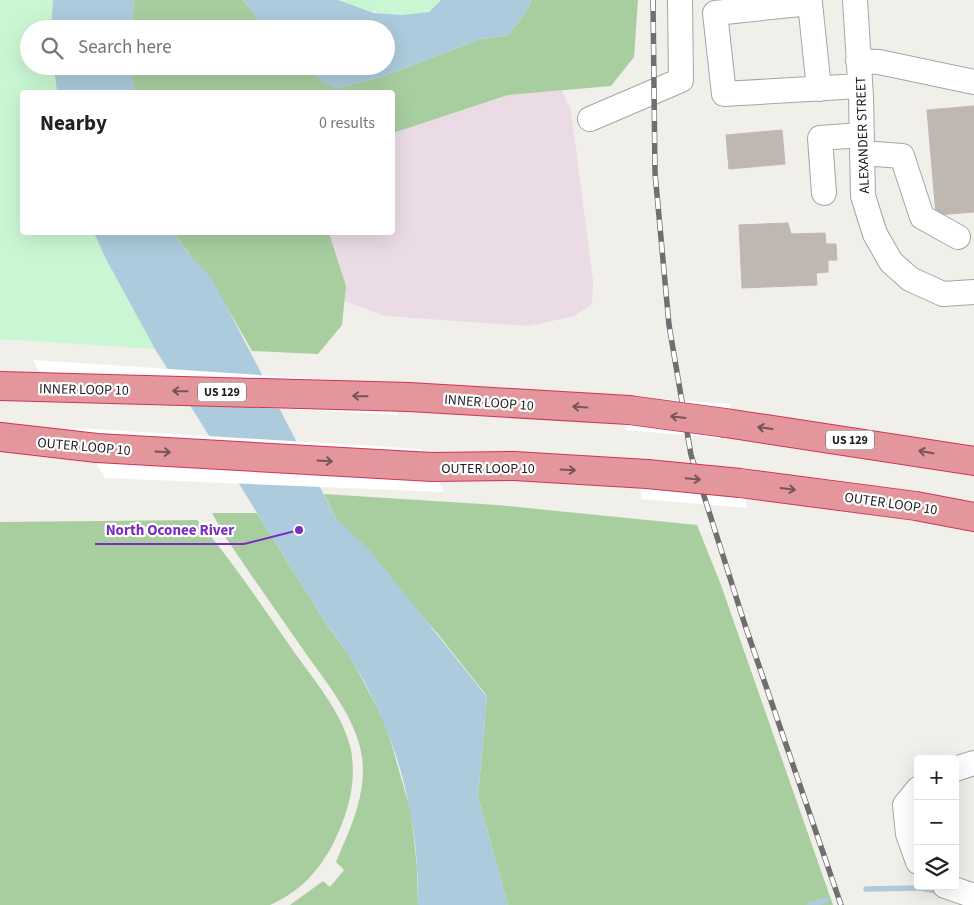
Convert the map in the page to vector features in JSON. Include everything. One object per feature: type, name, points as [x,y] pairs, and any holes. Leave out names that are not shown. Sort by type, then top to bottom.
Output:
[{"type":"highway","points":[[0,380],[35,388]]},
{"type":"highway","name":"INNER LOOP 10","points":[[0,386],[409,397],[629,410],[974,461]]},
{"type":"highway","name":"OUTER LOOP 10","points":[[0,437],[97,448],[432,467],[514,466],[647,474],[740,483],[916,506],[974,517]]},
{"type":"highway","points":[[0,448],[97,448]]},
{"type":"street","points":[[590,119],[681,80],[680,0]]},
{"type":"street","name":"ALEXANDER STREET","points":[[855,0],[863,196],[875,234],[891,262],[910,279],[943,294],[974,292]]},
{"type":"street","points":[[819,89],[810,2],[715,12],[724,94],[819,89],[860,86]]},
{"type":"street","points":[[858,61],[879,62],[974,82]]},
{"type":"street","points":[[824,193],[820,138],[862,144],[902,156],[922,217],[958,237]]},
{"type":"street","points":[[959,768],[974,763]]},
{"type":"street","points":[[914,794],[905,805],[908,834],[914,851]]},
{"type":"street","points":[[957,890],[974,896]]},
{"type":"shaded area","points":[[562,90],[571,111],[593,280],[592,304],[575,316],[529,326],[385,316],[344,301],[346,286],[330,235],[395,235],[395,132],[508,95]]},
{"type":"green space","points":[[0,0],[53,0],[52,20],[20,20],[20,75],[55,75],[57,90],[20,90],[20,235],[95,235],[155,349],[0,339]]},
{"type":"green space","points":[[134,0],[243,0],[259,20],[131,20]]},
{"type":"green space","points":[[338,0],[441,0],[430,11],[421,14],[397,15],[370,11]]},
{"type":"green space","points":[[532,0],[638,0],[634,57],[611,86],[508,95],[395,132],[395,90],[134,90],[131,75],[316,75],[322,81],[337,88],[386,75],[395,75],[395,72],[481,39],[508,35],[525,13]]},
{"type":"green space","points":[[175,235],[330,235],[346,286],[342,325],[318,354],[252,351],[227,307]]},
{"type":"green space","points":[[324,494],[497,505],[697,525],[721,585],[833,905],[508,905],[478,797],[487,696],[437,633],[337,520]]},
{"type":"green space","points":[[212,513],[257,513],[325,622],[351,658],[377,707],[388,732],[411,812],[417,867],[418,905],[290,905],[323,881],[330,887],[344,870],[336,862],[352,824],[360,798],[363,771],[362,757],[353,727],[338,699],[226,538]]},
{"type":"green space","points":[[197,520],[246,583],[326,697],[347,736],[353,762],[352,786],[347,809],[334,842],[316,871],[300,887],[270,905],[0,905],[0,522]]},
{"type":"water","points":[[53,0],[134,0],[131,20],[52,20]]},
{"type":"water","points":[[243,0],[338,0],[374,13],[402,15],[429,12],[441,0],[532,0],[525,13],[508,35],[481,39],[395,72],[395,20],[259,20]]},
{"type":"water","points":[[55,75],[131,75],[134,90],[57,90]]},
{"type":"water","points":[[316,75],[386,75],[337,88],[322,81]]},
{"type":"water","points":[[95,235],[175,235],[188,253],[211,277],[337,520],[368,548],[487,697],[478,797],[508,905],[418,905],[413,829],[406,792],[396,755],[383,720],[347,653],[325,622],[155,349]]},
{"type":"pier","points":[[33,360],[380,383],[399,415],[54,397]]},
{"type":"pier","points":[[617,396],[730,404],[732,439],[626,430]]},
{"type":"pier","points":[[75,428],[421,449],[444,492],[105,478]]},
{"type":"pier","points":[[635,461],[739,468],[747,508],[642,499]]},
{"type":"building","points":[[974,106],[974,212],[936,215],[927,110]]},
{"type":"building","points":[[782,130],[785,164],[729,169],[726,135]]},
{"type":"building","points":[[788,223],[791,234],[825,233],[826,244],[836,244],[837,260],[828,260],[828,272],[816,273],[817,285],[742,288],[739,225]]},
{"type":"waterway","points":[[866,889],[921,888],[941,892]]},
{"type":"waterway","points":[[810,905],[826,900]]},
{"type":"railway","points":[[653,0],[655,173],[669,325],[691,455],[745,625],[841,905]]},
{"type":"place","name":"North Oconee River","points":[[299,530]]}]
